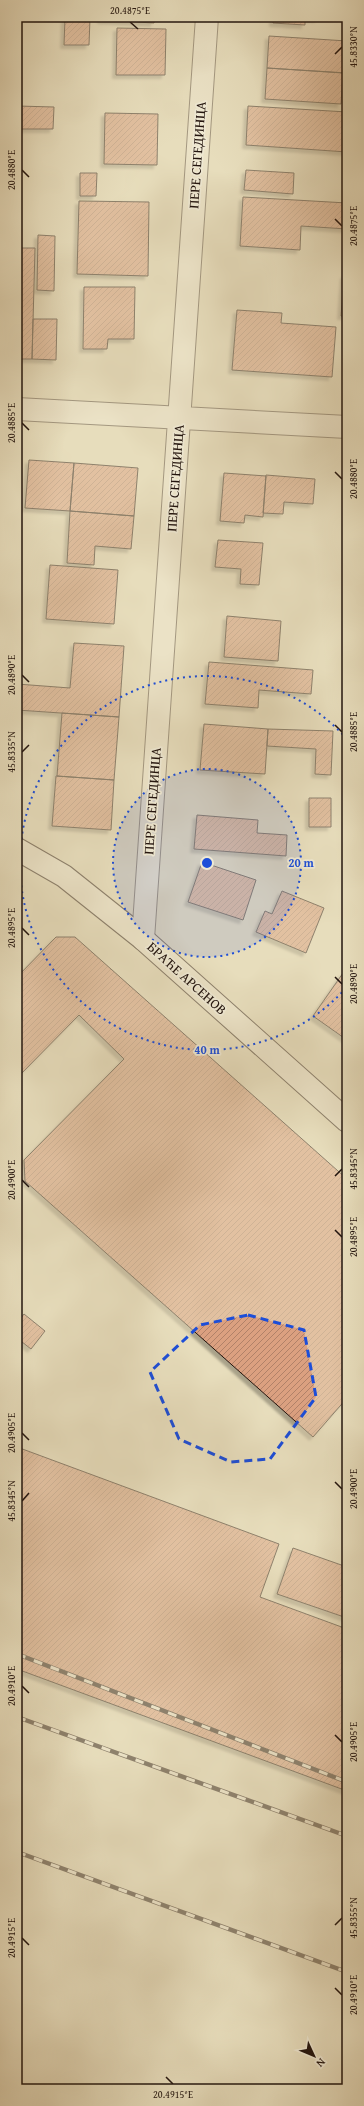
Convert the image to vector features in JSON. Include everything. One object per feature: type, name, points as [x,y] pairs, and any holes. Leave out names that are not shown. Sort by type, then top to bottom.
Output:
[{"type":"street","name":"ПЕРЕ СЕГЕДИНЦА","points":[[143,939],[207,17]]},
{"type":"street","points":[[17,409],[347,427]]},
{"type":"street","name":"БРАЋЕ АРСЕНОВ","points":[[17,849],[64,876],[143,939],[347,1121]]},
{"type":"highlighted area","points":[[248,1315],[304,1330],[316,1397],[270,1459],[231,1462],[179,1439],[150,1372],[200,1325]]},
{"type":"building","points":[[101,17],[155,17],[154,23],[101,20]]},
{"type":"building","points":[[273,17],[318,17],[318,19],[305,18],[305,25],[273,23]]},
{"type":"building","points":[[65,18],[90,18],[89,45],[64,45]]},
{"type":"building","points":[[117,28],[166,29],[165,75],[116,75]]},
{"type":"building","points":[[269,36],[347,41],[347,73],[267,68]]},
{"type":"building","points":[[267,68],[343,73],[341,104],[265,99]]},
{"type":"building","points":[[17,106],[54,107],[53,129],[17,129]]},
{"type":"building","points":[[248,106],[347,112],[347,152],[246,145]]},
{"type":"building","points":[[105,113],[158,114],[157,165],[104,164]]},
{"type":"building","points":[[246,170],[294,173],[293,194],[244,190]]},
{"type":"building","points":[[80,173],[97,173],[96,196],[80,196]]},
{"type":"building","points":[[243,197],[347,203],[347,229],[301,226],[300,250],[240,246]]},
{"type":"building","points":[[79,201],[149,202],[148,276],[77,274]]},
{"type":"building","points":[[38,235],[55,236],[54,291],[37,290]]},
{"type":"building","points":[[17,248],[35,248],[32,359],[17,359]]},
{"type":"building","points":[[344,275],[347,275],[347,316],[341,316]]},
{"type":"building","points":[[84,287],[135,287],[134,339],[108,339],[107,349],[83,349]]},
{"type":"building","points":[[237,310],[282,313],[281,323],[336,327],[332,377],[232,370]]},
{"type":"building","points":[[33,319],[57,319],[56,360],[32,359]]},
{"type":"building","points":[[29,460],[74,463],[70,511],[25,508]]},
{"type":"building","points":[[74,463],[138,468],[134,516],[70,511]]},
{"type":"building","points":[[224,473],[266,476],[263,517],[245,515],[244,523],[220,521]]},
{"type":"building","points":[[266,475],[315,479],[313,504],[284,502],[283,514],[263,513]]},
{"type":"building","points":[[70,511],[134,516],[131,549],[95,546],[94,565],[67,563]]},
{"type":"building","points":[[218,540],[263,543],[259,585],[240,584],[241,569],[215,567]]},
{"type":"building","points":[[50,565],[118,570],[114,624],[46,619]]},
{"type":"building","points":[[227,616],[281,621],[278,661],[224,657]]},
{"type":"building","points":[[74,643],[124,646],[119,717],[17,710],[17,684],[70,688]]},
{"type":"building","points":[[209,662],[313,670],[311,694],[259,690],[258,708],[205,704]]},
{"type":"building","points":[[62,713],[119,717],[114,780],[57,776]]},
{"type":"building","points":[[204,724],[268,729],[265,774],[200,770]]},
{"type":"building","points":[[268,729],[333,731],[331,775],[315,774],[316,749],[267,746]]},
{"type":"building","points":[[56,776],[114,780],[111,830],[52,826]]},
{"type":"building","points":[[309,798],[331,798],[331,827],[309,827]]},
{"type":"building","points":[[197,815],[258,820],[257,833],[287,835],[286,856],[194,849]]},
{"type":"building","points":[[202,862],[256,880],[243,920],[188,902]]},
{"type":"building","points":[[282,891],[324,908],[306,953],[256,932],[265,911],[272,914]]},
{"type":"building","points":[[56,937],[75,937],[347,1179],[347,1398],[313,1437],[25,1181],[24,1160],[124,1059],[79,1015],[17,1078],[17,977]]},
{"type":"building","points":[[343,973],[347,976],[347,1040],[313,1016]]},
{"type":"building","points":[[24,1314],[45,1331],[31,1349],[17,1338],[17,1323]]},
{"type":"building","points":[[17,1447],[279,1544],[260,1597],[347,1629],[347,1791],[17,1669]]},
{"type":"building","points":[[293,1548],[347,1567],[347,1618],[277,1594]]},
{"type":"railway","points":[[17,1654],[347,1782]]},
{"type":"railway","points":[[17,1717],[347,1836]]},
{"type":"railway","points":[[17,1852],[347,1972]]}]
